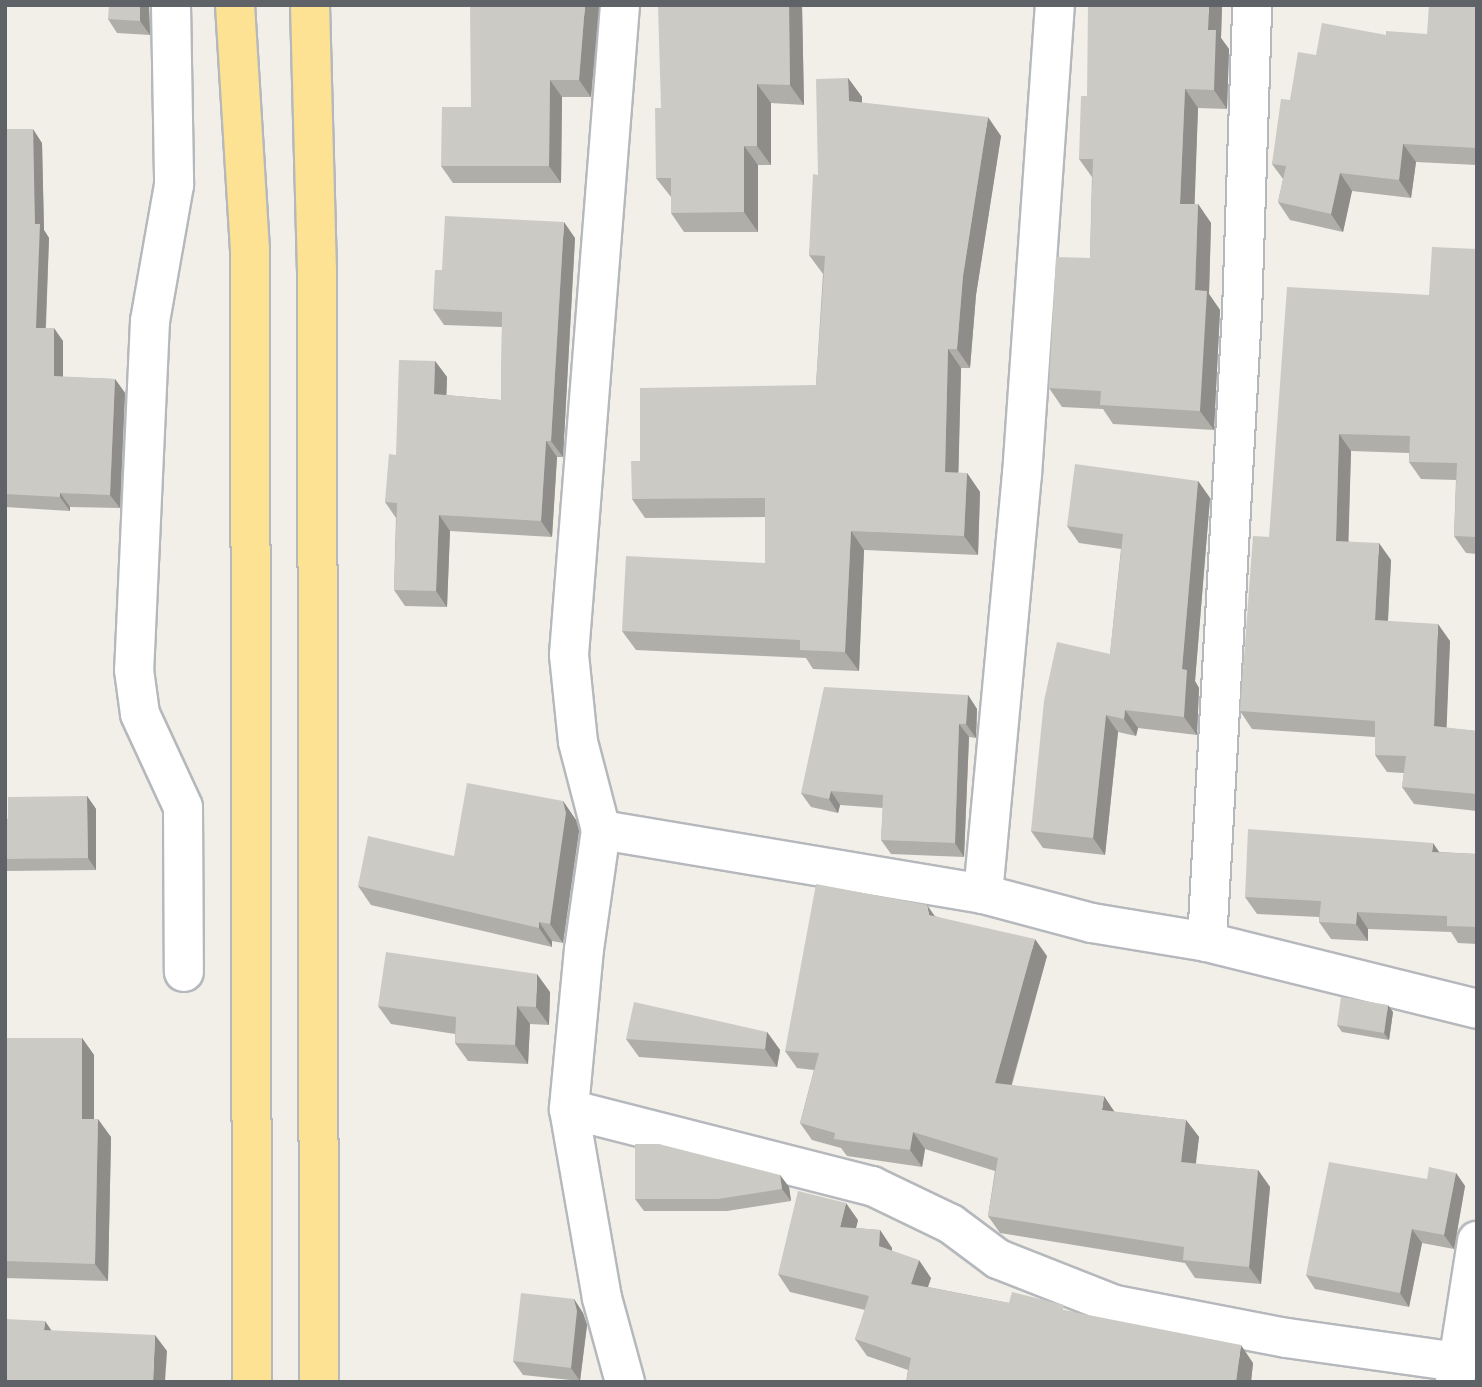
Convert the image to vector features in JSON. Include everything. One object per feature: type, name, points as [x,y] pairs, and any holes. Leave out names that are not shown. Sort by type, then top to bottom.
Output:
[{"type":"highway","points":[[235,5],[250,250],[252,1382]]},
{"type":"highway","points":[[310,5],[317,270],[319,1382]]},
{"type":"street","points":[[171,5],[174,186],[150,321],[134,670],[141,714],[183,807],[184,972]]},
{"type":"street","points":[[620,5],[569,655],[578,742],[601,830],[584,949],[569,1109],[602,1298],[625,1382]]},
{"type":"street","points":[[983,894],[1022,475],[1055,5]]},
{"type":"street","points":[[1207,942],[1242,313],[1252,5]]},
{"type":"street","points":[[601,830],[983,894],[1092,923],[1207,942],[1477,1009]]},
{"type":"street","points":[[569,1109],[872,1186],[951,1224],[998,1259],[1115,1305],[1456,1372],[1477,1241]]},
{"type":"building","points":[[109,5],[140,5],[140,21],[108,19]]},
{"type":"building","points":[[470,5],[585,5],[579,80],[550,80],[549,166],[441,166],[442,107],[471,107]]},
{"type":"building","points":[[658,5],[789,5],[790,85],[757,84],[757,146],[744,146],[744,212],[671,213],[671,178],[656,178],[655,108],[661,108]]},
{"type":"building","points":[[1088,5],[1209,5],[1208,30],[1216,30],[1214,90],[1185,89],[1180,204],[1198,204],[1195,290],[1207,291],[1200,411],[1100,405],[1101,391],[1049,388],[1056,257],[1090,258],[1093,159],[1079,159],[1081,96],[1087,96]]},
{"type":"building","points":[[1429,5],[1477,5],[1477,148],[1403,144],[1399,180],[1340,173],[1331,214],[1278,202],[1286,166],[1272,164],[1281,99],[1290,100],[1298,52],[1316,55],[1322,23],[1386,35],[1386,31],[1427,34]]},
{"type":"building","points":[[848,78],[849,101],[988,117],[963,276],[957,349],[948,349],[945,472],[967,473],[964,536],[851,531],[845,652],[800,650],[800,640],[622,631],[626,556],[765,563],[765,498],[632,499],[631,461],[640,461],[640,388],[816,385],[825,256],[809,255],[813,174],[818,175],[816,79]]},
{"type":"building","points":[[5,129],[33,129],[35,224],[40,224],[36,328],[54,328],[54,376],[115,379],[110,495],[60,493],[60,497],[5,494]]},
{"type":"building","points":[[445,216],[564,222],[551,441],[546,441],[541,521],[439,515],[436,591],[394,590],[397,503],[385,502],[389,454],[396,455],[399,360],[435,361],[434,394],[501,400],[502,312],[433,309],[435,270],[442,270]]},
{"type":"building","points":[[1432,247],[1477,249],[1477,537],[1454,536],[1457,463],[1409,462],[1410,436],[1339,434],[1336,541],[1379,543],[1375,620],[1438,624],[1434,726],[1477,731],[1477,794],[1402,787],[1406,756],[1375,755],[1375,721],[1240,711],[1253,536],[1269,537],[1287,287],[1429,295]]},
{"type":"building","points":[[1075,464],[1198,481],[1182,669],[1187,670],[1184,717],[1125,710],[1124,719],[1106,715],[1093,838],[1031,831],[1044,701],[1057,642],[1110,654],[1123,534],[1067,526]]},
{"type":"building","points":[[824,687],[968,695],[966,724],[959,724],[955,843],[881,840],[883,795],[831,791],[829,799],[801,793]]},
{"type":"building","points":[[467,783],[563,801],[566,813],[550,924],[539,922],[539,928],[358,886],[368,836],[454,856]]},
{"type":"building","points":[[87,796],[88,858],[5,859],[8,797]]},
{"type":"building","points":[[1248,829],[1433,843],[1432,852],[1477,854],[1477,927],[1447,926],[1447,916],[1357,912],[1356,924],[1319,922],[1321,901],[1245,897]]},
{"type":"building","points":[[816,884],[927,905],[929,915],[1035,939],[995,1083],[1104,1096],[1102,1110],[1186,1120],[1181,1162],[1258,1170],[1249,1267],[1183,1260],[1184,1247],[988,1216],[998,1158],[913,1132],[910,1150],[834,1139],[835,1133],[800,1123],[819,1053],[785,1051]]},
{"type":"building","points":[[386,952],[537,974],[536,1007],[517,1006],[515,1045],[455,1043],[456,1017],[378,1006]]},
{"type":"building","points":[[1341,997],[1388,1005],[1384,1033],[1337,1025]]},
{"type":"building","points":[[634,1002],[767,1032],[765,1049],[626,1039]]},
{"type":"building","points":[[5,1038],[82,1038],[82,1119],[98,1119],[95,1264],[5,1261]]},
{"type":"building","points":[[635,1144],[659,1144],[780,1175],[782,1189],[718,1199],[635,1199]]},
{"type":"building","points":[[1329,1162],[1427,1179],[1429,1167],[1456,1173],[1444,1235],[1412,1229],[1400,1293],[1306,1275]]},
{"type":"building","points":[[798,1191],[846,1203],[840,1227],[880,1230],[879,1246],[919,1260],[911,1284],[1009,1303],[1012,1292],[1064,1305],[1063,1310],[1241,1345],[1236,1382],[906,1382],[911,1358],[855,1339],[869,1296],[778,1274]]},
{"type":"building","points":[[521,1293],[574,1299],[577,1311],[571,1368],[513,1361]]},
{"type":"building","points":[[5,1319],[45,1321],[44,1330],[155,1335],[153,1382],[5,1382]]}]
